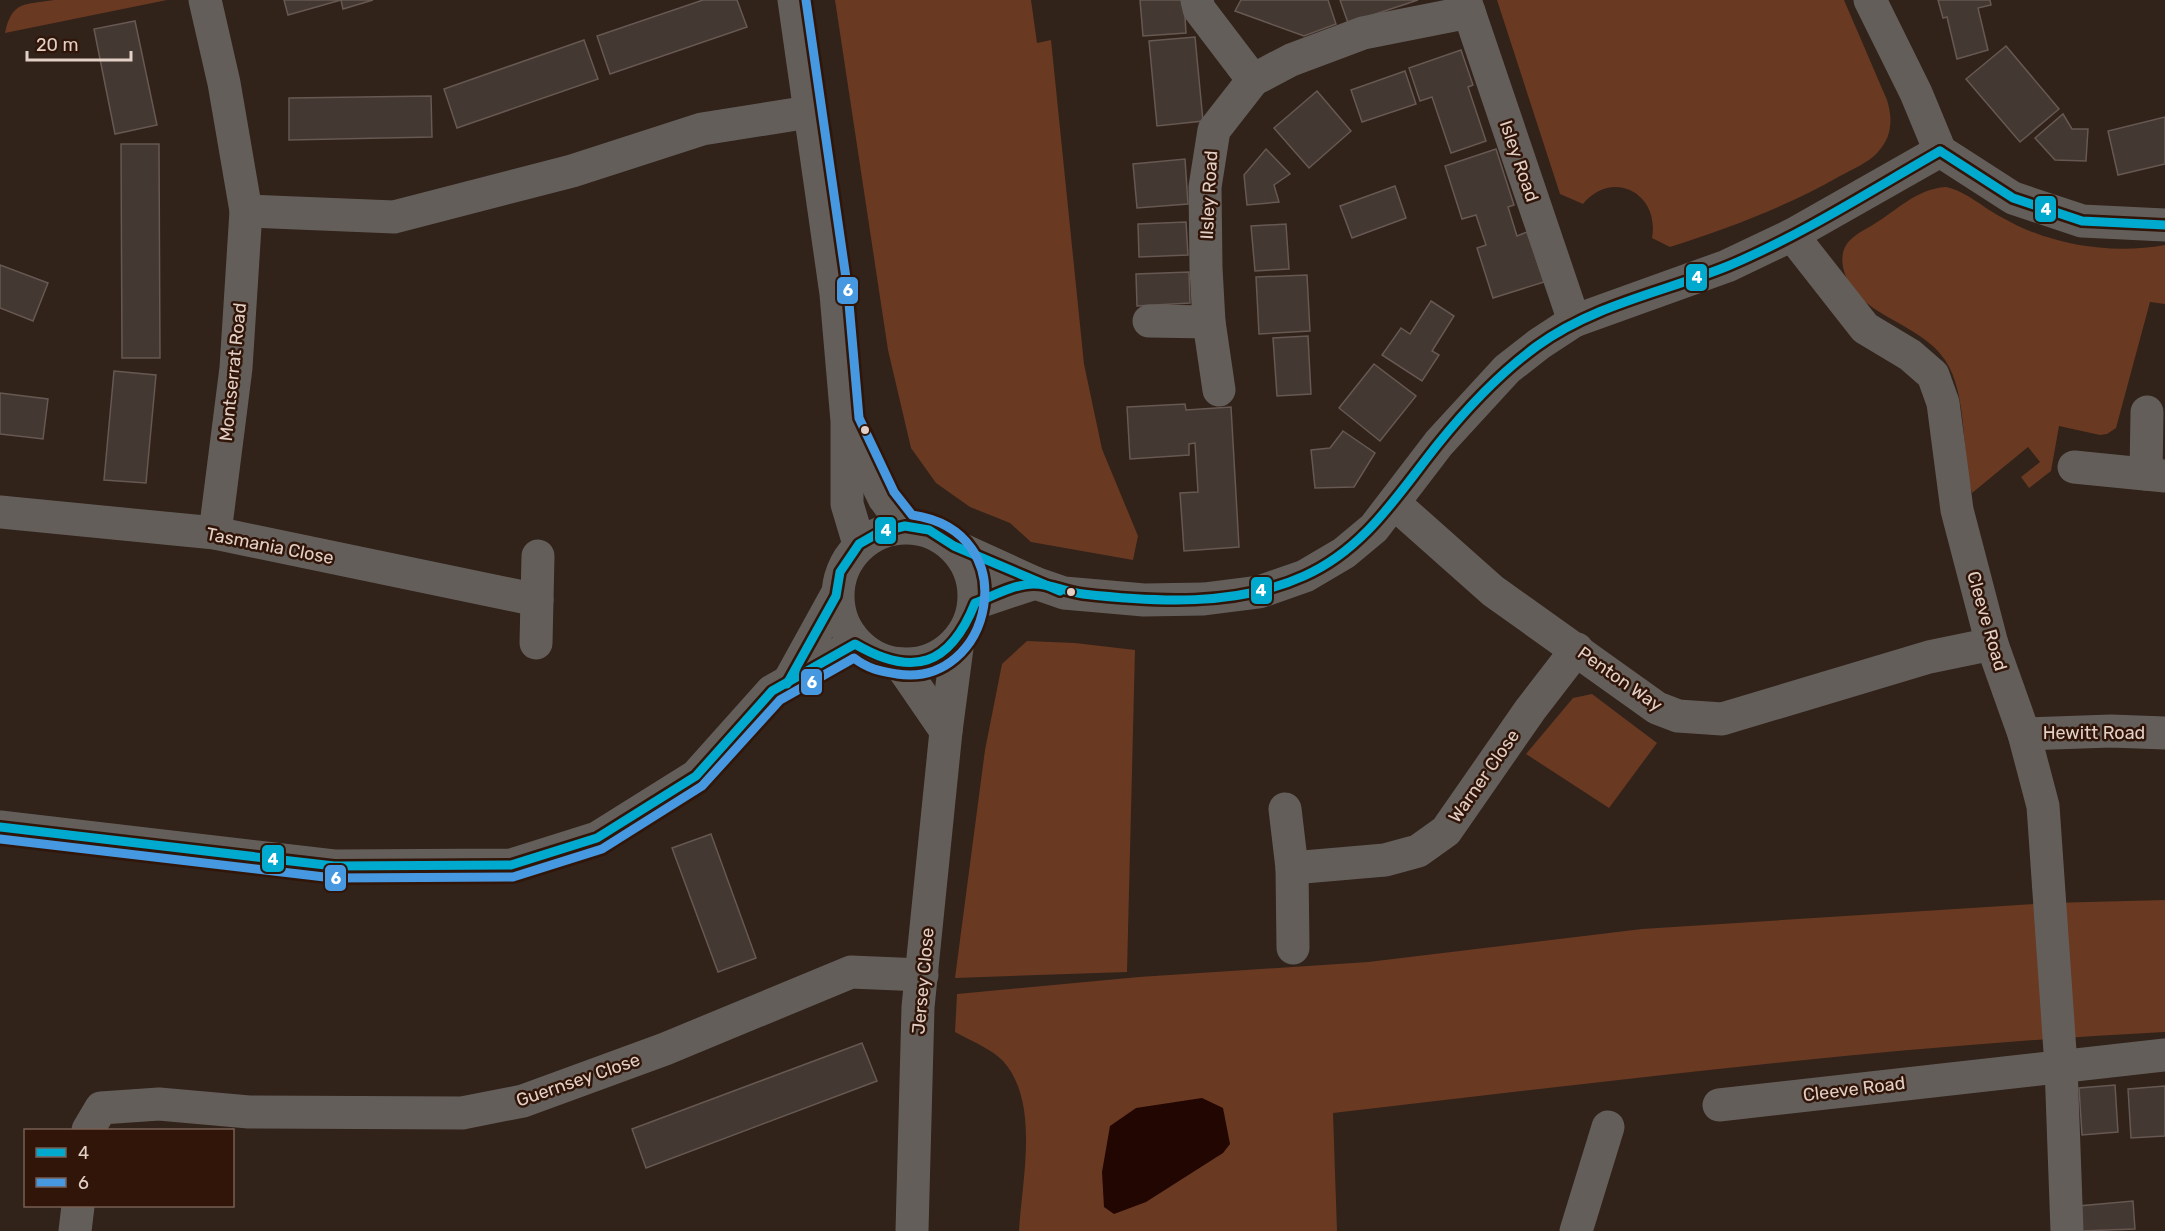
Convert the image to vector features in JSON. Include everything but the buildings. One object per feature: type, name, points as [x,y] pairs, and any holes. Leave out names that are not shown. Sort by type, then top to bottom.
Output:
[{"type":"street","name":"Montserrat Road","points":[[206,0],[224,83],[246,211],[236,368],[215,517],[215,533]]},
{"type":"street","points":[[794,0],[836,294],[846,421],[847,504],[859,544]]},
{"type":"street","points":[[1197,0],[1199,9],[1253,80]]},
{"type":"street","points":[[1870,0],[1916,93],[1940,151],[2013,198],[2082,221],[2165,225]]},
{"type":"street","name":"Ilsley Road","points":[[1219,390],[1209,322],[1206,268],[1205,187],[1214,130],[1253,80],[1291,60],[1363,33],[1467,6]]},
{"type":"street","name":"Isley Road","points":[[1467,6],[1574,321]]},
{"type":"street","points":[[246,211],[394,217],[572,171],[702,129],[809,112]]},
{"type":"street","points":[[787,684],[836,596],[840,572],[859,544],[880,532],[905,526],[929,530],[954,546],[1035,583],[1064,593],[1144,600],[1204,599],[1259,592],[1305,576],[1344,554],[1374,528],[1395,504],[1439,443],[1508,369],[1574,321],[1727,266],[1792,235],[1940,151]]},
{"type":"street","name":"Cleeve Road","points":[[1792,235],[1865,328],[1910,356],[1933,375],[1943,403],[1957,510],[1992,644],[2024,734],[2043,806],[2061,1066],[2067,1231]]},
{"type":"street","points":[[1149,321],[1209,322]]},
{"type":"street","points":[[2074,467],[2156,475],[2147,412]]},
{"type":"street","points":[[846,421],[884,498],[905,526]]},
{"type":"street","name":"Penton Way","points":[[1395,504],[1493,591],[1657,708],[1678,716],[1722,719],[1929,657],[1992,644]]},
{"type":"street","name":"Tasmania Close","points":[[0,512],[215,533],[537,600]]},
{"type":"street","points":[[836,596],[842,623],[855,644],[877,658],[900,664],[917,664],[940,655],[958,640],[968,626],[975,603],[975,589],[968,565],[954,546]]},
{"type":"street","points":[[536,643],[538,556]]},
{"type":"street","points":[[975,603],[1035,583]]},
{"type":"street","name":"Jersey Close","points":[[912,1231],[918,1007],[946,731],[958,640]]},
{"type":"street","points":[[0,827],[333,866],[511,865],[597,838],[696,776],[771,691],[855,644]]},
{"type":"street","name":"Warner Close","points":[[1292,868],[1385,860],[1418,851],[1446,831],[1530,710],[1577,649]]},
{"type":"street","points":[[900,664],[946,731]]},
{"type":"street","name":"Hewitt Road","points":[[2024,734],[2110,731],[2165,733]]},
{"type":"street","points":[[1285,809],[1292,868],[1293,948]]},
{"type":"street","name":"Guernsey Close","points":[[89,1129],[101,1108],[159,1104],[249,1112],[462,1113],[523,1101],[665,1049],[851,972],[922,975]]},
{"type":"street","name":"Cleeve Road","points":[[1719,1105],[2165,1054]]},
{"type":"street","points":[[1576,1231],[1608,1127]]},
{"type":"street","points":[[75,1231],[78,1207]]},
{"type":"shaded area","points":[[54,0],[167,0],[5,33],[8,22],[16,9],[28,4]]},
{"type":"shaded area","points":[[835,0],[1031,0],[1037,43],[1051,40],[1084,364],[1102,449],[1138,536],[1133,560],[1031,542],[1010,523],[970,507],[936,483],[911,448],[888,350]]},
{"type":"shaded area","points":[[1497,0],[1844,0],[1887,100],[1890,114],[1889,134],[1883,146],[1870,159],[1799,198],[1757,216],[1670,247],[1652,238],[1653,222],[1649,209],[1642,198],[1632,191],[1620,187],[1608,188],[1595,193],[1583,204],[1560,194]]},
{"type":"shaded area","points":[[1946,187],[1954,189],[2021,227],[2061,241],[2124,249],[2165,245],[2165,304],[2150,302],[2116,428],[2107,434],[2100,435],[2059,426],[2051,471],[2029,488],[2021,477],[2040,462],[2028,447],[1972,493],[1961,406],[1952,374],[1945,360],[1920,336],[1873,308],[1860,297],[1849,283],[1843,267],[1845,247],[1858,233],[1916,196]]},
{"type":"shaded area","points":[[1027,641],[1075,643],[1135,650],[1127,972],[955,978],[985,750],[1002,664]]},
{"type":"shaded area","points":[[1592,694],[1657,743],[1609,808],[1526,754],[1573,698]]},
{"type":"shaded area","points":[[2165,900],[2165,1032],[1853,1055],[1333,1113],[1337,1231],[1019,1231],[1026,1142],[1022,1098],[1014,1078],[1003,1061],[987,1049],[955,1032],[957,994],[1139,977],[1368,962],[1642,929],[2050,903]]},
{"type":"shaded area","points":[[1202,1098],[1223,1108],[1230,1144],[1223,1153],[1146,1202],[1114,1214],[1104,1207],[1102,1172],[1110,1126],[1136,1108]]},
{"type":"transit line","name":"6","points":[[0,839],[333,878],[513,877],[602,849],[702,786],[780,700],[854,658],[869,667],[897,674],[930,672],[956,658],[974,635],[984,606],[983,577],[972,549],[949,527],[912,515],[894,492],[859,418],[848,292],[806,0]]},
{"type":"transit line","name":"4","points":[[1940,151],[2013,198],[2082,221],[2165,225]]},
{"type":"transit line","name":"4","points":[[0,827],[334,866],[511,865],[597,838],[696,776],[772,691],[855,644],[876,655],[895,661],[912,663],[927,660],[941,653],[954,641],[975,603],[1011,588],[1026,585],[1040,584],[1077,593],[1110,597],[1195,600],[1251,593],[1278,586],[1326,565],[1363,536],[1379,519],[1472,404],[1497,379],[1537,346],[1582,319],[1728,266],[1782,241],[1940,151]]},
{"type":"transit line","name":"4","points":[[787,684],[836,596],[840,572],[859,544],[880,532],[905,526],[929,530],[954,546],[1060,591]]}]
